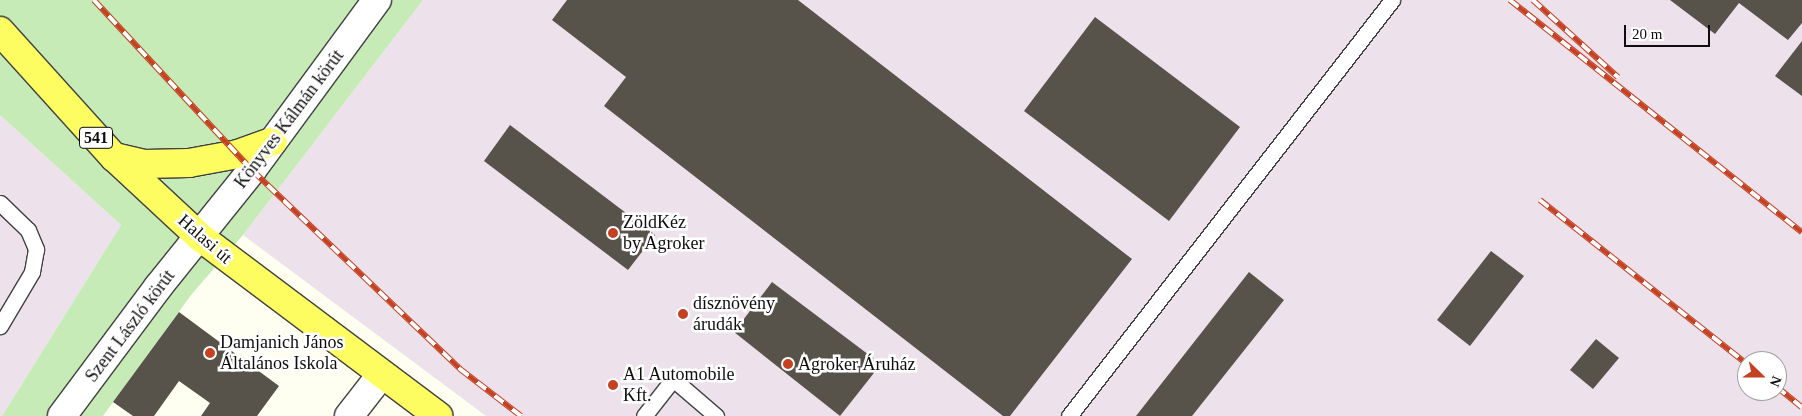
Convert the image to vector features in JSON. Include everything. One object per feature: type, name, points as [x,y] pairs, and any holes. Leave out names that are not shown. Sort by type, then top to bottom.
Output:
[{"type":"main road","name":"Halasi út","points":[[0,31],[114,157],[200,237],[438,416]]},
{"type":"main road","points":[[114,157],[144,164],[189,163],[238,154],[273,141]]},
{"type":"street","name":"Könyves Kálmán körút","points":[[200,237],[377,0]]},
{"type":"street","name":"Szent László körút","points":[[62,416],[158,287],[200,237]]},
{"type":"street","points":[[348,416],[381,374]]},
{"type":"lane","points":[[1069,416],[1392,0]]},
{"type":"lane","points":[[0,203],[28,230],[36,249],[32,272],[0,326]]},
{"type":"lane","points":[[644,416],[673,379],[716,416]]},
{"type":"shaded area","points":[[423,0],[1802,0],[1802,416],[486,416],[243,235]]},
{"type":"shaded area","points":[[0,115],[121,225],[2,416],[0,416]]},
{"type":"green space","points":[[0,0],[423,0],[243,235],[191,295],[103,416],[2,416],[121,225],[0,115]]},
{"type":"building","points":[[567,0],[798,0],[1132,259],[1010,416],[1003,416],[604,106],[626,77],[552,20]]},
{"type":"building","points":[[1670,0],[1802,0],[1802,23],[1788,40],[1739,3],[1715,34]]},
{"type":"building","points":[[1095,17],[1240,127],[1169,221],[1024,111]]},
{"type":"building","points":[[1802,41],[1802,96],[1775,76]]},
{"type":"building","points":[[510,125],[655,235],[628,270],[484,161]]},
{"type":"building","points":[[1491,251],[1524,276],[1470,346],[1437,320]]},
{"type":"building","points":[[1249,272],[1284,300],[1192,416],[1136,416]]},
{"type":"building","points":[[772,282],[881,364],[840,416],[734,332]]},
{"type":"building","name":"Damjanich János Általános Iskola","points":[[179,312],[279,386],[257,416],[201,416],[210,403],[179,381],[154,416],[133,416],[113,402]]},
{"type":"building","points":[[1596,339],[1619,358],[1593,389],[1570,370]]},
{"type":"railway","points":[[94,0],[252,170],[460,369],[521,416]]},
{"type":"railway","points":[[1510,0],[1802,232]]},
{"type":"railway","points":[[1533,0],[1618,77]]},
{"type":"railway","points":[[1540,200],[1737,356]]},
{"type":"railway","points":[[1787,395],[1802,407]]},
{"type":"place","name":"ZöldKéz by Agroker","points":[[613,233]]},
{"type":"place","name":"dísznövény árudák","points":[[683,314]]},
{"type":"place","name":"Damjanich János Általános Iskola","points":[[210,353]]},
{"type":"place","name":"Agroker Áruház","points":[[788,364]]},
{"type":"place","name":"A1 Automobile Kft.","points":[[613,385]]}]
